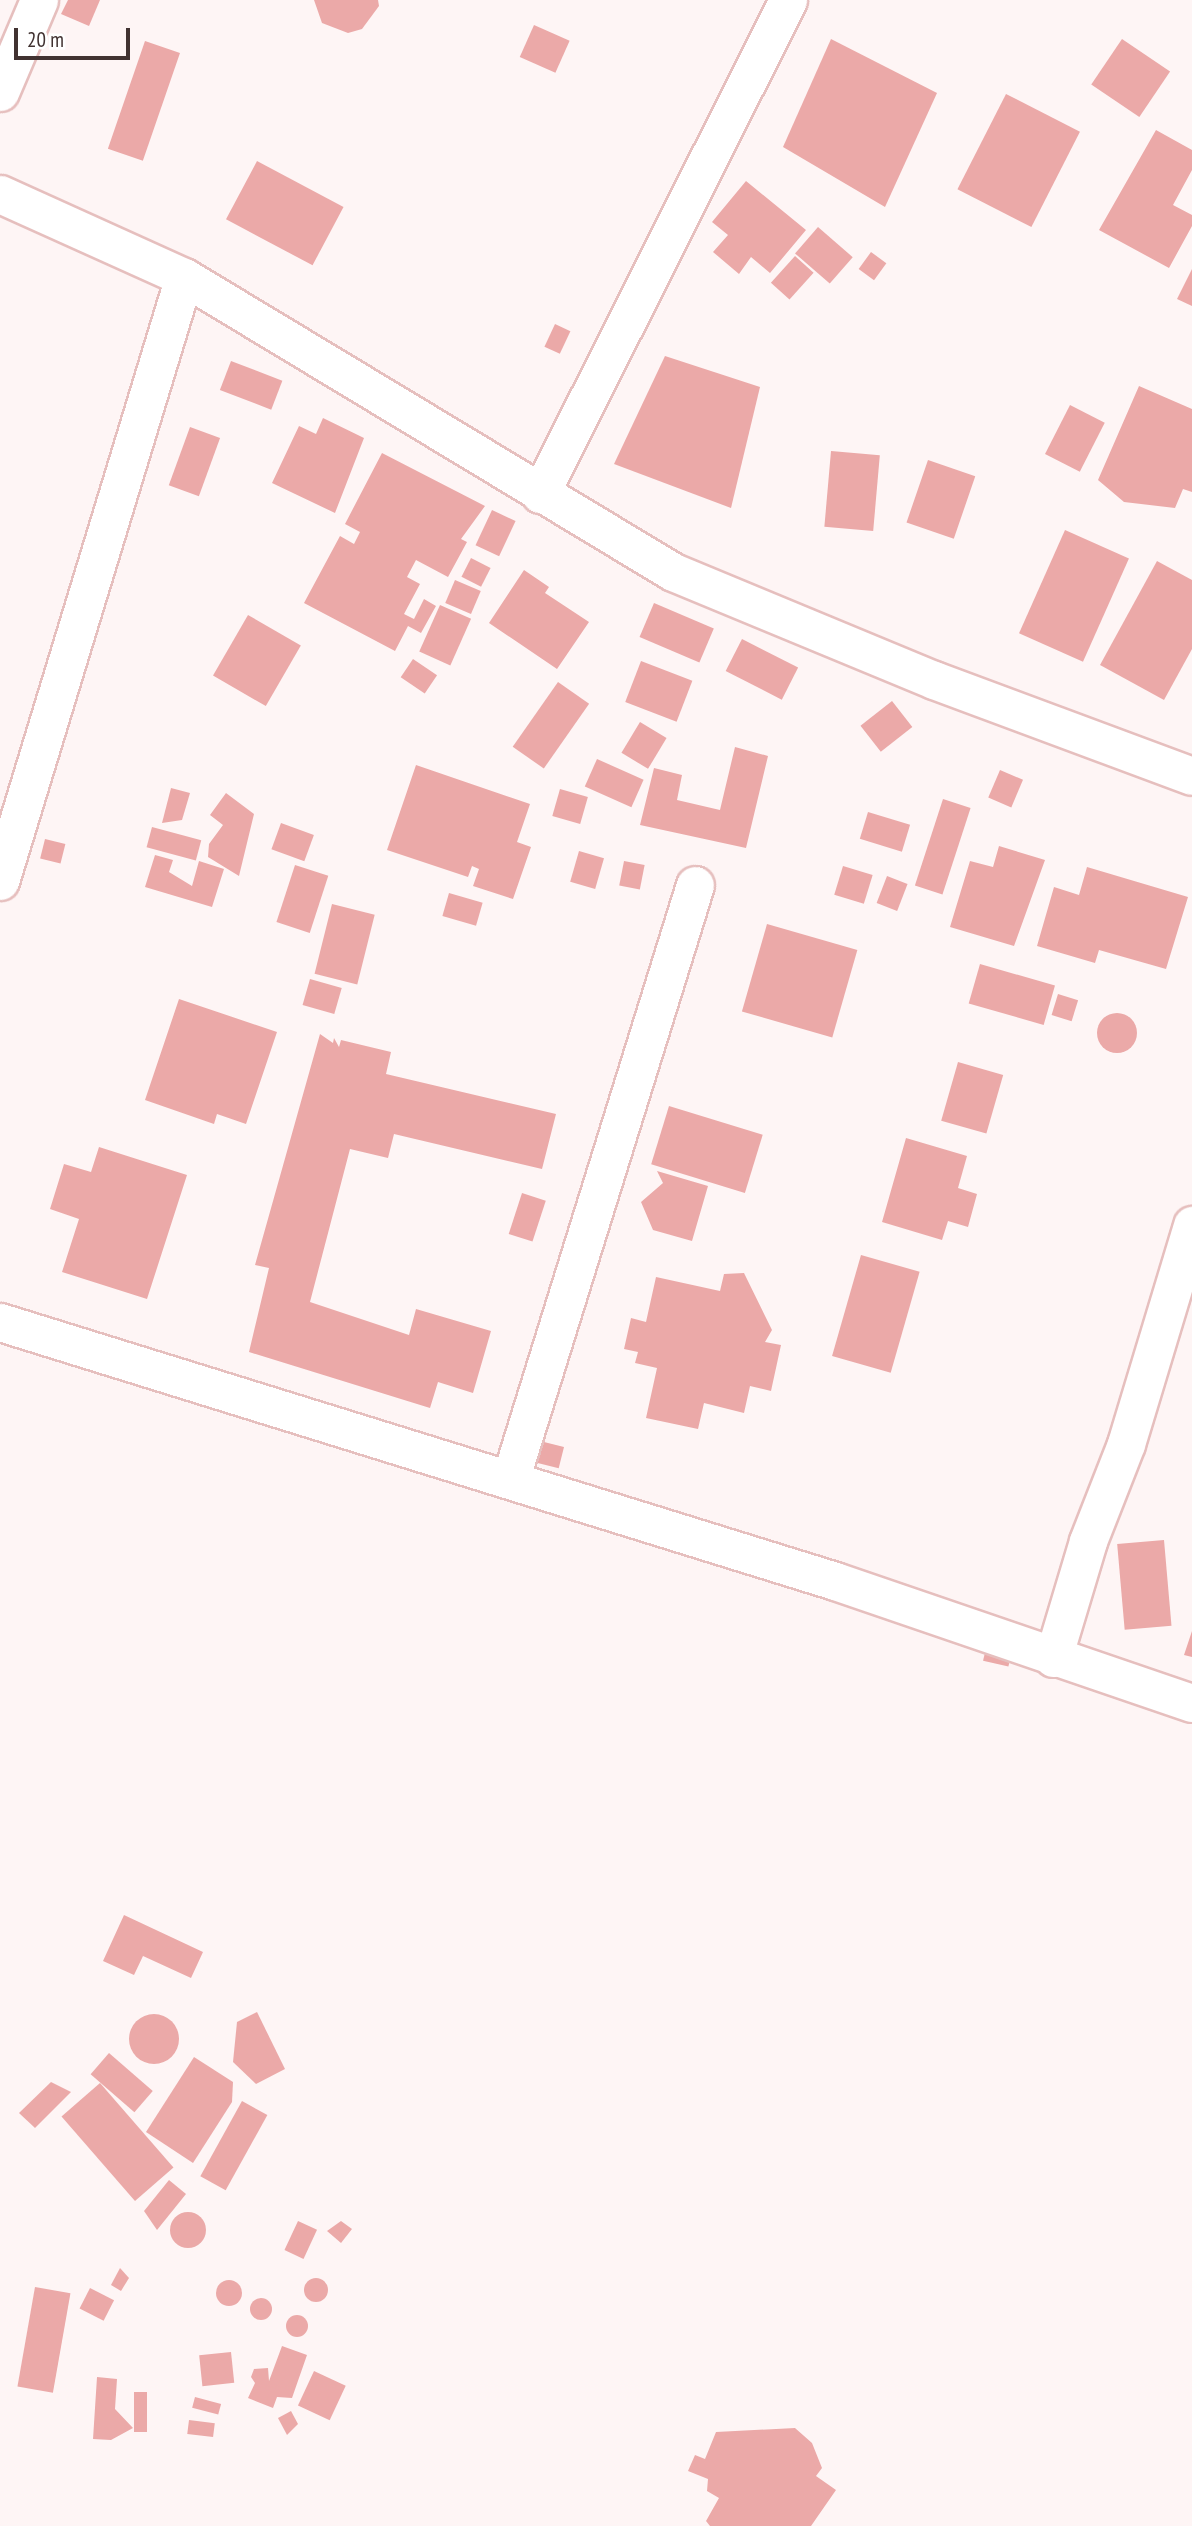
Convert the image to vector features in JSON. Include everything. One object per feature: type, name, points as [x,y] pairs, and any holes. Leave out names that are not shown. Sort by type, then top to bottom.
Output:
[{"type":"street","points":[[0,92],[39,0]]},
{"type":"street","points":[[540,494],[788,0]]},
{"type":"street","points":[[0,194],[184,277],[673,572],[934,680],[1192,776]]},
{"type":"street","points":[[0,881],[184,277]]},
{"type":"street","points":[[510,1480],[695,885]]},
{"type":"street","points":[[1053,1658],[1088,1541],[1126,1444],[1192,1225]]},
{"type":"street","points":[[0,1322],[835,1581],[1053,1658],[1192,1703]]},
{"type":"building","points":[[68,0],[100,0],[89,26],[61,14]]},
{"type":"building","points":[[314,0],[378,0],[379,6],[362,29],[348,33],[322,23]]},
{"type":"building","points":[[534,25],[570,41],[555,73],[520,57]]},
{"type":"building","points":[[831,39],[937,93],[885,207],[783,147]]},
{"type":"building","points":[[1122,39],[1170,71],[1139,117],[1091,85]]},
{"type":"building","points":[[145,41],[180,53],[143,161],[108,149]]},
{"type":"building","points":[[1006,94],[1080,132],[1031,227],[957,189]]},
{"type":"building","points":[[1156,130],[1192,150],[1192,170],[1173,205],[1192,215],[1192,226],[1169,268],[1099,230]]},
{"type":"building","points":[[257,161],[344,207],[313,265],[226,219]]},
{"type":"building","points":[[746,181],[806,230],[770,273],[751,257],[739,274],[713,252],[728,235],[712,222]]},
{"type":"building","points":[[818,227],[853,257],[830,284],[795,253]]},
{"type":"building","points":[[871,252],[886,263],[874,280],[859,269]]},
{"type":"building","points":[[795,256],[814,273],[789,299],[771,283]]},
{"type":"building","points":[[1192,269],[1192,306],[1177,299]]},
{"type":"building","points":[[555,324],[570,331],[560,354],[544,347]]},
{"type":"building","points":[[665,356],[760,387],[731,508],[614,464]]},
{"type":"building","points":[[231,361],[282,381],[271,410],[220,390]]},
{"type":"building","points":[[1139,386],[1192,409],[1192,492],[1183,489],[1175,508],[1124,502],[1098,480]]},
{"type":"building","points":[[1070,405],[1105,423],[1080,472],[1045,454]]},
{"type":"building","points":[[323,418],[364,438],[335,513],[272,483],[299,426],[316,434]]},
{"type":"building","points":[[190,427],[220,438],[199,496],[169,485]]},
{"type":"building","points":[[831,451],[880,455],[873,531],[824,527]]},
{"type":"building","points":[[382,453],[485,506],[461,539],[467,542],[448,577],[416,560],[407,577],[420,584],[404,614],[414,619],[424,599],[436,606],[421,633],[408,626],[395,651],[304,603],[340,536],[354,544],[360,532],[345,524]]},
{"type":"building","points":[[928,460],[975,476],[954,539],[907,522]]},
{"type":"building","points":[[492,510],[516,521],[499,556],[476,545]]},
{"type":"building","points":[[1065,530],[1129,558],[1083,662],[1019,633]]},
{"type":"building","points":[[471,558],[491,568],[481,587],[461,577]]},
{"type":"building","points":[[1157,561],[1192,580],[1192,649],[1164,700],[1100,665]]},
{"type":"building","points":[[524,570],[549,587],[545,593],[589,622],[557,669],[489,623]]},
{"type":"building","points":[[455,580],[481,591],[471,614],[445,603]]},
{"type":"building","points":[[654,603],[714,628],[699,662],[640,637]]},
{"type":"building","points":[[440,605],[471,619],[450,665],[419,652]]},
{"type":"building","points":[[248,615],[301,646],[266,706],[213,676]]},
{"type":"building","points":[[742,639],[798,668],[782,700],[726,671]]},
{"type":"building","points":[[413,659],[437,675],[425,693],[401,677]]},
{"type":"building","points":[[641,661],[692,681],[677,722],[625,702]]},
{"type":"building","points":[[558,682],[589,704],[544,769],[513,747]]},
{"type":"building","points":[[892,701],[912,727],[881,752],[860,726]]},
{"type":"building","points":[[640,722],[667,738],[648,769],[621,753]]},
{"type":"building","points":[[735,747],[768,756],[746,848],[640,825],[654,768],[682,775],[677,800],[720,810]]},
{"type":"building","points":[[597,759],[644,780],[631,807],[585,786]]},
{"type":"building","points":[[416,765],[530,804],[517,842],[531,847],[513,899],[473,886],[479,869],[472,866],[468,877],[387,850]]},
{"type":"building","points":[[1000,770],[1023,780],[1011,807],[988,798]]},
{"type":"building","points":[[171,788],[190,793],[182,820],[162,823]]},
{"type":"building","points":[[560,789],[588,797],[580,824],[552,816]]},
{"type":"building","points":[[226,793],[254,814],[239,876],[208,857],[209,844],[223,825],[210,815]]},
{"type":"building","points":[[943,799],[971,808],[942,895],[915,886]]},
{"type":"building","points":[[868,812],[910,825],[902,852],[860,839]]},
{"type":"building","points":[[281,823],[314,835],[304,861],[271,849]]},
{"type":"building","points":[[152,827],[201,840],[196,860],[147,847]]},
{"type":"building","points":[[45,839],[65,844],[61,863],[40,858]]},
{"type":"building","points":[[999,846],[1045,860],[1014,946],[950,927],[970,861],[993,867]]},
{"type":"building","points":[[579,851],[604,858],[595,889],[570,882]]},
{"type":"building","points":[[155,855],[173,860],[169,872],[192,886],[199,861],[224,869],[212,907],[145,887]]},
{"type":"building","points":[[624,861],[645,865],[640,890],[619,886]]},
{"type":"building","points":[[295,865],[328,876],[310,933],[276,922]]},
{"type":"building","points":[[843,866],[873,875],[864,904],[834,895]]},
{"type":"building","points":[[1087,867],[1188,897],[1166,969],[1099,950],[1095,963],[1037,946],[1054,887],[1079,895]]},
{"type":"building","points":[[887,876],[908,884],[897,911],[877,903]]},
{"type":"building","points":[[449,893],[483,903],[476,926],[442,916]]},
{"type":"building","points":[[332,904],[375,915],[357,985],[315,974]]},
{"type":"building","points":[[767,924],[857,950],[832,1037],[742,1011]]},
{"type":"building","points":[[980,964],[1055,985],[1044,1025],[969,1003]]},
{"type":"building","points":[[310,979],[342,988],[334,1014],[303,1005]]},
{"type":"building","points":[[1058,994],[1078,1000],[1072,1021],[1052,1015]]},
{"type":"building","points":[[179,999],[277,1032],[246,1124],[217,1114],[214,1124],[145,1100]]},
{"type":"building","points":[[1117,1013],[1131,1019],[1137,1033],[1131,1047],[1117,1053],[1103,1047],[1097,1033],[1103,1019]]},
{"type":"building","points":[[320,1034],[333,1043],[334,1038],[339,1047],[341,1040],[391,1052],[386,1074],[556,1114],[542,1169],[394,1134],[388,1158],[350,1149],[310,1302],[409,1335],[416,1309],[491,1331],[473,1393],[438,1382],[430,1408],[249,1352],[269,1268],[255,1265]]},
{"type":"building","points":[[958,1062],[1003,1075],[986,1134],[941,1121]]},
{"type":"building","points":[[669,1106],[763,1135],[745,1193],[651,1164]]},
{"type":"building","points":[[906,1138],[967,1156],[958,1188],[977,1194],[968,1227],[948,1221],[942,1240],[882,1222]]},
{"type":"building","points":[[99,1147],[187,1175],[147,1299],[62,1272],[79,1219],[50,1209],[64,1164],[91,1172]]},
{"type":"building","points":[[657,1171],[708,1186],[692,1241],[653,1230],[641,1202],[663,1183]]},
{"type":"building","points":[[522,1193],[546,1201],[532,1242],[509,1234]]},
{"type":"building","points":[[861,1255],[920,1272],[891,1373],[832,1356]]},
{"type":"building","points":[[744,1273],[772,1330],[765,1342],[781,1345],[771,1391],[750,1386],[744,1413],[704,1403],[698,1429],[646,1418],[657,1368],[635,1363],[638,1352],[624,1349],[631,1318],[646,1322],[656,1277],[720,1291],[724,1274]]},
{"type":"building","points":[[532,1439],[564,1447],[559,1468],[527,1460]]},
{"type":"building","points":[[1164,1540],[1171,1626],[1125,1630],[1117,1544]]},
{"type":"building","points":[[1192,1631],[1192,1657],[1184,1655]]},
{"type":"building","points":[[986,1648],[1011,1654],[1008,1667],[983,1661]]},
{"type":"building","points":[[124,1915],[203,1952],[191,1978],[143,1956],[134,1975],[103,1961]]},
{"type":"building","points":[[257,2012],[285,2069],[256,2084],[233,2062],[237,2022]]},
{"type":"building","points":[[154,2014],[171,2022],[179,2039],[171,2056],[154,2064],[137,2056],[129,2039],[137,2022]]},
{"type":"building","points":[[109,2053],[153,2091],[134,2112],[91,2074]]},
{"type":"building","points":[[194,2057],[233,2082],[232,2102],[193,2163],[146,2132]]},
{"type":"building","points":[[51,2082],[71,2092],[35,2128],[19,2113]]},
{"type":"building","points":[[100,2083],[173,2168],[135,2201],[62,2116]]},
{"type":"building","points":[[242,2101],[267,2115],[226,2190],[200,2176]]},
{"type":"building","points":[[169,2180],[186,2194],[157,2230],[144,2211]]},
{"type":"building","points":[[188,2212],[200,2218],[206,2230],[200,2242],[188,2248],[176,2242],[170,2230],[176,2218]]},
{"type":"building","points":[[298,2221],[317,2230],[304,2259],[284,2250]]},
{"type":"building","points":[[341,2221],[352,2229],[341,2243],[327,2231]]},
{"type":"building","points":[[120,2268],[129,2278],[121,2291],[111,2285]]},
{"type":"building","points":[[316,2278],[327,2285],[328,2290],[321,2301],[316,2302],[305,2295],[304,2290],[311,2279]]},
{"type":"building","points":[[229,2280],[238,2284],[242,2293],[238,2302],[229,2306],[220,2302],[216,2293],[220,2284]]},
{"type":"building","points":[[35,2287],[70,2293],[53,2393],[17,2386]]},
{"type":"building","points":[[90,2288],[114,2300],[104,2321],[80,2308]]},
{"type":"building","points":[[261,2298],[269,2301],[272,2309],[269,2317],[261,2320],[253,2317],[250,2309],[253,2301]]},
{"type":"building","points":[[297,2315],[305,2318],[308,2326],[305,2334],[297,2337],[289,2334],[286,2326],[289,2318]]},
{"type":"building","points":[[282,2346],[307,2355],[292,2398],[277,2397],[273,2408],[248,2398],[255,2383],[251,2377],[254,2369],[268,2368],[269,2381]]},
{"type":"building","points":[[231,2352],[234,2383],[202,2386],[199,2355]]},
{"type":"building","points":[[314,2371],[346,2386],[330,2420],[298,2405]]},
{"type":"building","points":[[97,2377],[117,2379],[115,2409],[133,2428],[111,2440],[93,2439]]},
{"type":"building","points":[[134,2392],[147,2392],[147,2432],[134,2432]]},
{"type":"building","points":[[195,2397],[221,2404],[218,2415],[192,2408]]},
{"type":"building","points":[[291,2411],[298,2424],[287,2435],[278,2418]]},
{"type":"building","points":[[189,2420],[215,2423],[213,2437],[187,2434]]},
{"type":"building","points":[[795,2428],[812,2443],[822,2468],[816,2476],[836,2490],[811,2526],[710,2526],[706,2521],[719,2498],[707,2491],[708,2479],[688,2471],[695,2455],[705,2459],[716,2432]]}]
